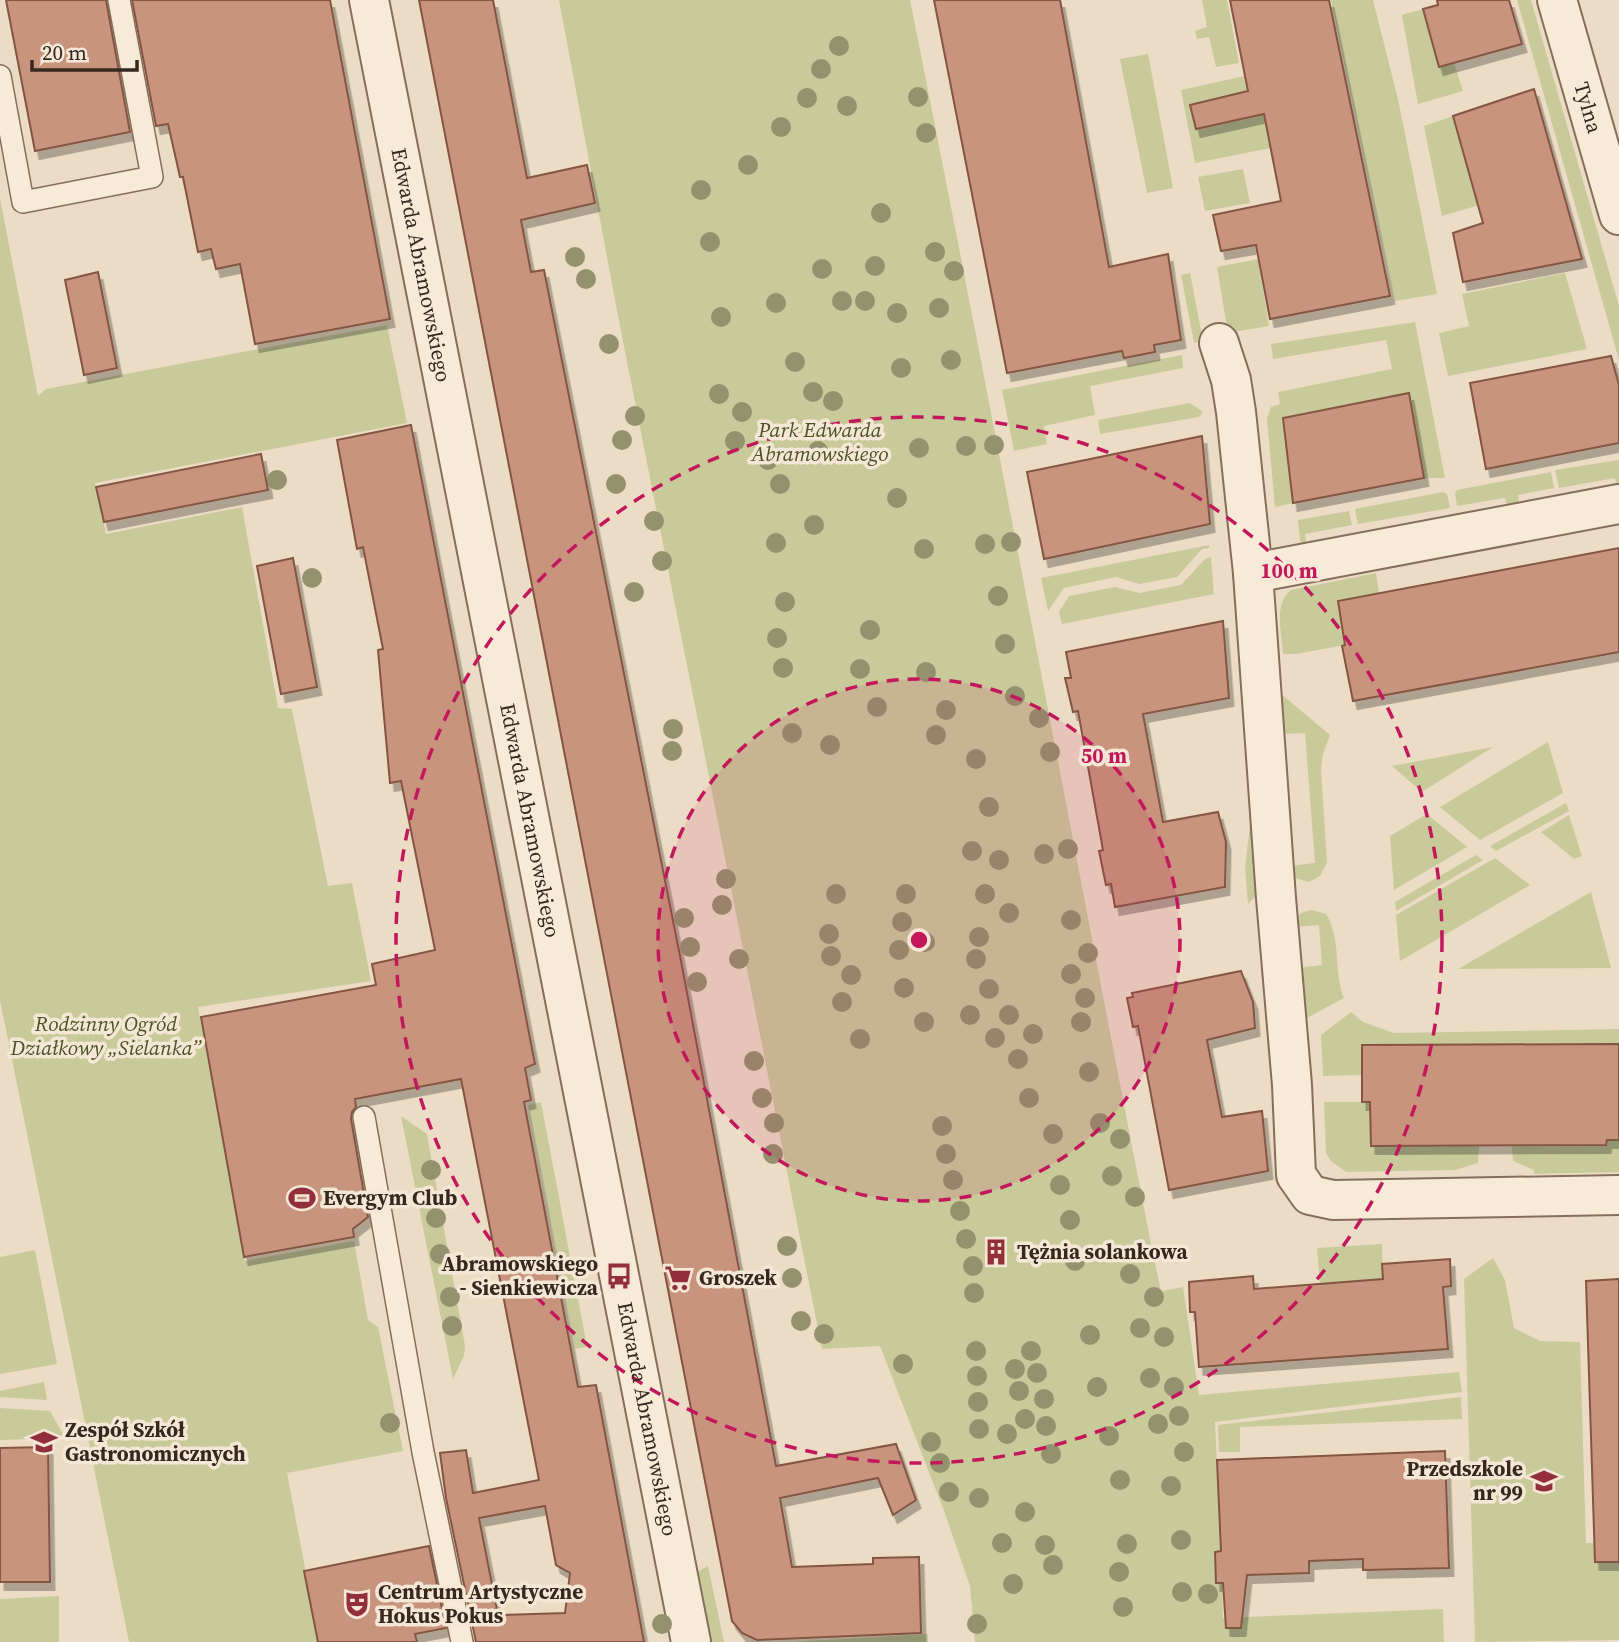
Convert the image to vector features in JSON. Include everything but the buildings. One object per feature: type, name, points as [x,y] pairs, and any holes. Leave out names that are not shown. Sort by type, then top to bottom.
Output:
[{"type":"street","name":"Edwarda Abramowskiego","points":[[369,0],[691,1642]]},
{"type":"street","name":"Tylna","points":[[1557,0],[1607,127],[1619,215]]},
{"type":"street","points":[[1219,343],[1231,380],[1236,412],[1253,573],[1292,1085],[1296,1175],[1310,1195],[1333,1200],[1619,1195]]},
{"type":"street","points":[[1253,573],[1619,504]]},
{"type":"lane","points":[[0,76],[23,202],[152,177],[119,0]]},
{"type":"lane","points":[[365,1116],[423,1452],[462,1642]]},
{"type":"green space","name":"Park Edwarda Abramowskiego","points":[[559,0],[910,0],[1154,1259],[1161,1291],[1183,1287],[1199,1395],[1459,1372],[1462,1392],[1215,1422],[1221,1551],[1215,1552],[1216,1582],[1222,1583],[1223,1618],[1443,1609],[1444,1642],[975,1642],[970,1586],[880,1346],[822,1349],[618,316]]},
{"type":"green space","points":[[1202,0],[1227,0],[1239,63],[1216,67],[1209,37],[1197,39],[1195,31],[1207,27]]},
{"type":"green space","points":[[1331,0],[1373,0],[1398,99],[1437,294],[1395,301]]},
{"type":"green space","points":[[1517,0],[1531,0],[1619,306],[1619,360]]},
{"type":"green space","points":[[1423,9],[1439,66],[1454,63],[1463,91],[1418,104],[1402,15]]},
{"type":"green space","points":[[1148,54],[1173,188],[1147,193],[1120,59]]},
{"type":"green space","points":[[1245,76],[1247,91],[1214,99],[1264,114],[1271,148],[1195,163],[1181,90]]},
{"type":"green space","points":[[1453,116],[1469,175],[1493,201],[1442,216],[1424,126]]},
{"type":"green space","points":[[1243,169],[1250,203],[1205,211],[1198,177]]},
{"type":"green space","name":"Rodzinny Ogród Działkowy „Sielanka”","points":[[0,198],[38,396],[46,389],[387,325],[407,423],[95,483],[106,534],[242,507],[278,708],[292,709],[328,886],[352,883],[371,981],[198,1007],[245,1261],[354,1241],[368,1320],[378,1327],[403,1451],[287,1473],[319,1642],[129,1642],[0,1000]]},
{"type":"green space","points":[[1258,259],[1269,326],[1228,333],[1217,267]]},
{"type":"green space","points":[[1190,273],[1203,341],[1194,343],[1181,275]]},
{"type":"green space","points":[[1565,273],[1587,349],[1448,376],[1439,333],[1469,326],[1462,294]]},
{"type":"green space","points":[[1415,322],[1445,478],[1424,478],[1408,393],[1283,418],[1293,503],[1275,507],[1267,419],[1271,407],[1280,404],[1278,392],[1392,369],[1386,340],[1273,359],[1271,344]]},
{"type":"green space","points":[[1182,355],[1183,368],[1090,386],[1095,415],[1044,426],[1047,444],[1014,451],[1002,390]]},
{"type":"green space","points":[[1190,403],[1203,412],[1199,417],[1100,434],[1098,420]]},
{"type":"green space","points":[[1619,460],[1617,488],[1615,478],[1559,488],[1555,470]]},
{"type":"green space","points":[[1551,472],[1554,488],[1518,495],[1520,508],[1508,511],[1505,498],[1457,506],[1457,490]]},
{"type":"green space","points":[[1443,492],[1447,494],[1450,508],[1358,524],[1355,509]]},
{"type":"green space","points":[[1349,511],[1352,525],[1305,534],[1307,549],[1301,550],[1298,520]]},
{"type":"green space","points":[[1209,545],[1209,548],[1202,549],[1177,577],[1139,584],[1116,577],[1064,588],[1048,611],[1041,578]]},
{"type":"green space","points":[[1211,557],[1214,594],[1062,624],[1059,612],[1069,596],[1115,587],[1139,593],[1181,585],[1205,559]]},
{"type":"green space","points":[[1376,573],[1379,593],[1338,601],[1345,645],[1283,654],[1280,611],[1285,596],[1291,590]]},
{"type":"green space","points":[[1281,694],[1330,735],[1321,769],[1327,863],[1320,876],[1309,882],[1295,878],[1290,866],[1315,863],[1305,733],[1281,734],[1278,701]]},
{"type":"green space","points":[[1548,742],[1563,793],[1480,840],[1440,807]]},
{"type":"green space","points":[[1493,747],[1422,792],[1392,766]]},
{"type":"green space","points":[[1566,803],[1569,811],[1496,851],[1490,846]]},
{"type":"green space","points":[[1252,808],[1260,892],[1248,904],[1245,868]]},
{"type":"green space","points":[[1427,814],[1467,847],[1394,890],[1390,836]]},
{"type":"green space","points":[[1569,815],[1582,856],[1574,859],[1541,832]]},
{"type":"green space","points":[[1476,855],[1483,860],[1396,911],[1395,902]]},
{"type":"green space","points":[[1495,858],[1530,885],[1400,961],[1396,915]]},
{"type":"green space","points":[[1591,892],[1611,968],[1458,969]]},
{"type":"green space","points":[[1312,910],[1326,914],[1331,924],[1344,998],[1301,1021],[1297,968],[1322,965],[1319,925],[1296,927],[1299,915]]},
{"type":"green space","points":[[1351,1012],[1363,1022],[1394,1033],[1619,1029],[1619,1044],[1362,1045],[1362,1075],[1323,1076],[1321,1035]]},
{"type":"green space","points":[[541,1102],[587,1347],[575,1349],[528,1105]]},
{"type":"green space","points":[[1324,1102],[1370,1102],[1479,1145],[1478,1163],[1455,1170],[1346,1172],[1331,1161],[1326,1153]]},
{"type":"green space","points":[[401,1116],[427,1134],[465,1346],[464,1356],[453,1379]]},
{"type":"green space","points":[[1607,1140],[1619,1140],[1619,1172],[1534,1174],[1534,1170],[1513,1161],[1512,1145],[1606,1145]]},
{"type":"green space","points":[[1382,1244],[1383,1279],[1320,1284],[1317,1248]]},
{"type":"green space","points":[[35,1250],[57,1364],[0,1374],[0,1257]]},
{"type":"green space","name":"Przedszkole nr 99","points":[[1493,1258],[1505,1280],[1514,1328],[1540,1341],[1580,1342],[1586,1543],[1619,1543],[1619,1640],[1475,1642],[1464,1279]]},
{"type":"green space","points":[[44,1382],[47,1400],[0,1397],[0,1391]]},
{"type":"green space","points":[[1461,1397],[1462,1419],[1240,1427],[1240,1452],[1219,1452],[1218,1425]]},
{"type":"green space","points":[[0,1408],[50,1411],[65,1438],[0,1440]]},
{"type":"green space","points":[[708,1566],[724,1642],[711,1642],[697,1572]]},
{"type":"green space","points":[[59,1596],[59,1642],[0,1642],[0,1599]]},
{"type":"green space","points":[[928,1634],[928,1642],[790,1642]]},
{"type":"place","name":"Evergym Club","points":[[302,1198]]},
{"type":"place","name":"Tężnia solankowa","points":[[996,1252]]},
{"type":"place","name":"Abramowskiego - Sienkiewicza","points":[[619,1276]]},
{"type":"place","name":"Groszek","points":[[678,1278]]},
{"type":"place","name":"Zespół Szkół Gastronomicznych","points":[[44,1442]]},
{"type":"place","name":"Przedszkole nr 99","points":[[1544,1481]]},
{"type":"place","name":"Centrum Artystyczne Hokus Pokus","points":[[357,1604]]}]
